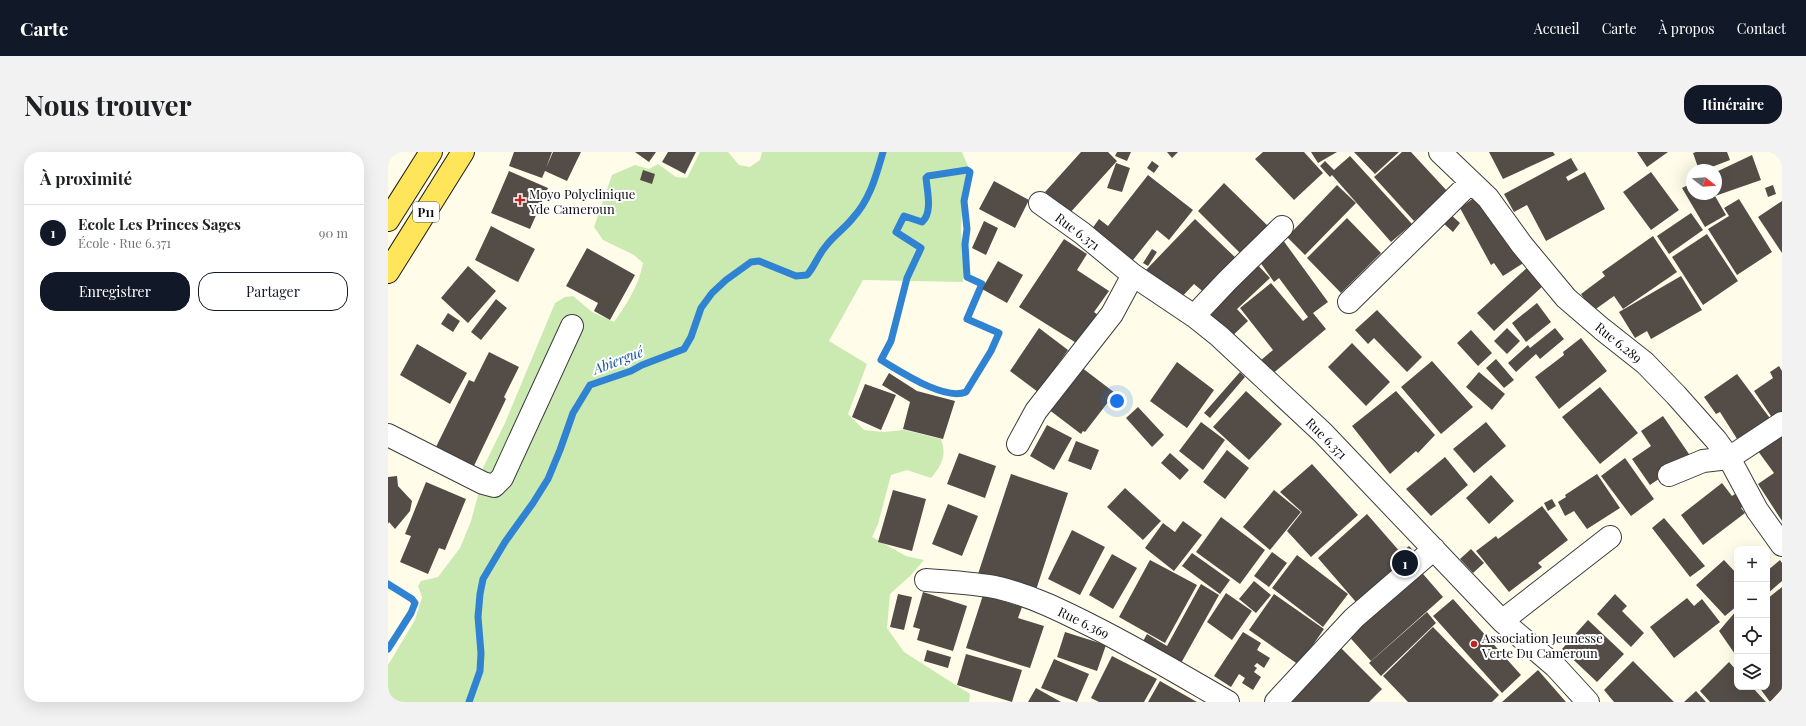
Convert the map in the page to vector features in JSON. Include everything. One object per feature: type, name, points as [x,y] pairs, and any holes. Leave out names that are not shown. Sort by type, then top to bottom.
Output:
[{"type":"main road","name":"P11","points":[[388,220],[431,152]]},
{"type":"main road","name":"P11","points":[[388,272],[463,152]]},
{"type":"street","name":"Rue 6.289","points":[[1440,152],[1488,198],[1522,245],[1566,298],[1645,363],[1716,440],[1729,458],[1757,510],[1782,545]]},
{"type":"street","points":[[1349,302],[1471,182]]},
{"type":"street","name":"Rue 6.371","points":[[1040,203],[1082,233],[1133,275],[1194,316],[1220,336],[1323,433],[1502,621],[1555,666],[1588,702]]},
{"type":"street","points":[[1194,316],[1282,227]]},
{"type":"street","points":[[1018,444],[1036,411],[1112,314],[1133,275]]},
{"type":"street","points":[[388,435],[483,483],[494,486],[502,478],[572,326]]},
{"type":"street","points":[[1669,475],[1703,461],[1729,458],[1782,423]]},
{"type":"street","points":[[1502,621],[1610,537]]},
{"type":"street","points":[[1276,702],[1354,618],[1434,548]]},
{"type":"street","name":"Rue 6.369","points":[[926,580],[999,588],[1023,595],[1060,610],[1114,637],[1228,702]]},
{"type":"green space","points":[[700,152],[728,152],[739,165],[750,167],[760,160],[762,152],[962,152],[970,171],[962,211],[961,232],[964,256],[963,282],[863,280],[829,341],[867,364],[848,414],[864,430],[884,432],[904,430],[941,439],[944,450],[941,464],[931,478],[907,470],[891,475],[878,524],[872,537],[906,556],[924,560],[910,576],[890,594],[887,628],[904,652],[970,694],[969,702],[388,702],[388,665],[415,620],[422,597],[418,586],[421,581],[438,577],[460,548],[471,521],[480,488],[483,468],[505,423],[555,303],[565,297],[573,296],[592,312],[614,322],[628,301],[639,279],[643,263],[634,255],[603,240],[594,227],[612,175],[635,165],[649,169],[658,164],[676,177],[687,178]]},
{"type":"building","points":[[514,152],[552,152],[546,168],[553,152],[581,152],[567,181],[545,171],[542,178],[509,166]]},
{"type":"building","points":[[635,152],[656,152],[649,162]]},
{"type":"building","points":[[668,152],[696,152],[685,174],[662,162]]},
{"type":"building","points":[[1081,152],[1108,152],[1117,161],[1069,214],[1045,192]]},
{"type":"building","points":[[1117,152],[1131,152],[1127,161],[1115,156]]},
{"type":"building","points":[[1167,152],[1178,152],[1172,158]]},
{"type":"building","points":[[1263,152],[1304,152],[1323,173],[1294,200],[1255,159]]},
{"type":"building","points":[[1311,152],[1337,152],[1318,163]]},
{"type":"building","points":[[1354,152],[1399,152],[1375,174]]},
{"type":"building","points":[[1402,152],[1411,152],[1448,192],[1414,221],[1374,177]]},
{"type":"building","points":[[1489,152],[1553,152],[1555,155],[1503,179]]},
{"type":"building","points":[[1637,152],[1668,152],[1647,167]]},
{"type":"building","points":[[1727,152],[1730,160],[1720,164],[1697,164],[1693,153]]},
{"type":"building","points":[[1752,155],[1761,180],[1722,194],[1722,169]]},
{"type":"building","points":[[1350,156],[1412,224],[1391,242],[1332,175],[1330,177],[1320,166],[1325,161],[1334,170]]},
{"type":"building","points":[[1571,158],[1578,170],[1566,177],[1568,181],[1585,172],[1605,209],[1546,241],[1527,205],[1514,212],[1504,194]]},
{"type":"building","points":[[1152,161],[1159,166],[1154,173],[1147,168]]},
{"type":"building","points":[[1116,163],[1130,168],[1122,192],[1107,188]]},
{"type":"building","points":[[643,170],[655,174],[652,184],[640,180]]},
{"type":"building","name":"Moyo Polyclinique Yde Cameroun","points":[[509,171],[548,188],[530,229],[491,213]]},
{"type":"building","points":[[1651,172],[1679,210],[1651,230],[1623,192]]},
{"type":"building","points":[[1148,175],[1193,210],[1169,240],[1157,230],[1129,265],[1089,233],[1099,219],[1108,226]]},
{"type":"building","points":[[994,181],[1029,200],[1015,228],[979,209]]},
{"type":"building","points":[[1224,183],[1269,227],[1241,254],[1198,211]]},
{"type":"building","points":[[1337,185],[1356,203],[1305,255],[1287,237]]},
{"type":"building","points":[[1773,185],[1776,194],[1768,197],[1765,188]]},
{"type":"building","points":[[1686,186],[1686,195],[1682,188]]},
{"type":"building","points":[[1479,194],[1525,262],[1503,276],[1494,263],[1491,265],[1460,208]]},
{"type":"building","points":[[1739,199],[1772,252],[1737,275],[1708,229],[1729,216],[1724,208]]},
{"type":"building","points":[[1689,200],[1717,200],[1726,215],[1705,227]]},
{"type":"building","points":[[1782,201],[1782,253],[1758,217]]},
{"type":"building","points":[[1691,213],[1703,230],[1669,254],[1657,236]]},
{"type":"building","points":[[1450,214],[1460,223],[1453,232],[1442,222]]},
{"type":"building","points":[[1347,218],[1381,253],[1341,293],[1307,258]]},
{"type":"building","points":[[1195,219],[1238,260],[1206,294],[1194,284],[1178,301],[1146,270]]},
{"type":"building","points":[[984,221],[998,228],[986,255],[972,248]]},
{"type":"building","points":[[491,226],[535,249],[518,282],[475,260]]},
{"type":"building","points":[[1707,234],[1738,281],[1703,305],[1672,257]]},
{"type":"building","points":[[1280,236],[1328,302],[1313,313],[1326,329],[1271,375],[1260,361],[1273,350],[1240,308],[1271,283],[1303,321],[1308,317],[1279,278],[1274,282],[1255,255]]},
{"type":"building","points":[[1653,236],[1677,272],[1623,309],[1614,296],[1593,311],[1581,294],[1605,276],[1602,272]]},
{"type":"building","points":[[1064,239],[1087,254],[1077,270],[1109,291],[1094,312],[1098,315],[1078,344],[1019,307]]},
{"type":"building","points":[[587,248],[635,275],[610,320],[594,311],[598,303],[566,286]]},
{"type":"building","points":[[1152,249],[1157,252],[1148,266],[1143,263]]},
{"type":"building","points":[[998,261],[1023,275],[1007,303],[982,289]]},
{"type":"building","points":[[1254,261],[1270,278],[1237,309],[1248,321],[1228,340],[1202,312]]},
{"type":"building","points":[[468,266],[496,291],[468,323],[441,298]]},
{"type":"building","points":[[1528,267],[1544,285],[1494,331],[1477,313]]},
{"type":"building","points":[[1681,276],[1702,310],[1651,339],[1647,331],[1635,338],[1619,312]]},
{"type":"building","points":[[496,299],[507,308],[481,340],[471,332]]},
{"type":"building","points":[[1537,303],[1551,322],[1526,342],[1512,323]]},
{"type":"building","points":[[1377,310],[1422,357],[1407,372],[1374,338],[1368,344],[1355,330]]},
{"type":"building","points":[[448,313],[460,321],[453,332],[441,324]]},
{"type":"building","points":[[1039,328],[1068,350],[1038,392],[1010,371]]},
{"type":"building","points":[[1507,328],[1520,341],[1507,354],[1494,341]]},
{"type":"building","points":[[1555,328],[1564,339],[1540,359],[1536,354],[1516,372],[1508,363],[1528,345],[1530,348]]},
{"type":"building","points":[[1471,330],[1492,353],[1478,366],[1457,343]]},
{"type":"building","points":[[1581,338],[1607,371],[1559,409],[1535,377],[1564,355],[1563,352]]},
{"type":"building","points":[[1352,343],[1390,382],[1366,406],[1328,367]]},
{"type":"building","points":[[417,344],[467,373],[450,404],[400,375]]},
{"type":"building","points":[[489,352],[519,367],[504,397],[506,399],[472,470],[434,451],[469,380],[474,382]]},
{"type":"building","points":[[1496,359],[1514,380],[1504,388],[1486,368]]},
{"type":"building","points":[[1432,361],[1473,407],[1441,434],[1401,387]]},
{"type":"building","points":[[1177,362],[1214,390],[1187,428],[1150,401]]},
{"type":"building","points":[[1779,366],[1782,371],[1782,412],[1773,419],[1754,391],[1773,378],[1770,372]]},
{"type":"building","points":[[1081,367],[1115,393],[1085,432],[1083,431],[1081,434],[1048,409]]},
{"type":"building","points":[[1240,372],[1245,377],[1210,418],[1204,413]]},
{"type":"building","points":[[1479,372],[1505,394],[1492,410],[1466,387]]},
{"type":"building","points":[[889,373],[917,391],[955,401],[943,439],[903,429],[910,402],[882,385]]},
{"type":"building","points":[[1737,374],[1772,421],[1739,442],[1720,412],[1716,414],[1704,397]]},
{"type":"building","points":[[865,384],[896,395],[881,430],[852,417]]},
{"type":"building","points":[[1600,387],[1638,433],[1600,464],[1562,417]]},
{"type":"building","points":[[1246,391],[1282,424],[1249,460],[1213,427]]},
{"type":"building","points":[[1396,391],[1435,435],[1418,453],[1416,451],[1390,474],[1352,426]]},
{"type":"building","points":[[1138,407],[1164,435],[1152,447],[1126,418]]},
{"type":"building","points":[[1663,416],[1691,457],[1650,485],[1632,459],[1651,446],[1641,431]]},
{"type":"building","points":[[1201,422],[1225,440],[1203,470],[1179,451]]},
{"type":"building","points":[[1486,422],[1506,446],[1474,473],[1453,449]]},
{"type":"building","points":[[1047,425],[1072,438],[1054,470],[1030,456]]},
{"type":"building","points":[[1782,428],[1782,521],[1758,484],[1774,473],[1755,447]]},
{"type":"building","points":[[1076,441],[1099,450],[1091,470],[1068,461]]},
{"type":"building","points":[[1227,450],[1249,468],[1225,499],[1203,482]]},
{"type":"building","points":[[959,453],[996,466],[985,498],[947,484]]},
{"type":"building","points":[[1170,453],[1189,470],[1180,480],[1161,463]]},
{"type":"building","points":[[1445,457],[1468,485],[1431,516],[1406,489]]},
{"type":"building","points":[[1625,458],[1654,499],[1631,516],[1601,476]]},
{"type":"building","points":[[1312,464],[1358,515],[1311,557],[1287,531],[1302,512],[1280,492]]},
{"type":"building","points":[[1011,474],[1068,493],[1035,593],[978,574]]},
{"type":"building","points":[[1597,474],[1620,508],[1587,529],[1574,511],[1565,516],[1558,502],[1566,497],[1565,495]]},
{"type":"building","points":[[1491,475],[1514,501],[1489,524],[1466,498]]},
{"type":"building","points":[[397,476],[398,486],[412,501],[410,511],[395,529],[389,522],[388,524],[388,477]]},
{"type":"building","points":[[426,482],[466,499],[445,550],[439,548],[428,574],[400,562],[411,536],[405,534]]},
{"type":"building","points":[[1722,483],[1732,496],[1735,494],[1744,505],[1741,508],[1745,513],[1703,545],[1681,515]]},
{"type":"building","points":[[1125,488],[1161,521],[1143,540],[1107,507]]},
{"type":"building","points":[[893,490],[926,499],[912,551],[878,542]]},
{"type":"building","points":[[1274,490],[1301,512],[1270,550],[1243,527]]},
{"type":"building","points":[[1552,499],[1556,506],[1548,511],[1544,503]]},
{"type":"building","points":[[948,504],[978,516],[962,556],[932,544]]},
{"type":"building","points":[[1542,506],[1568,540],[1538,563],[1542,567],[1509,592],[1476,551],[1496,536],[1498,539]]},
{"type":"building","points":[[1367,514],[1401,553],[1409,546],[1421,559],[1362,609],[1318,558]]},
{"type":"building","points":[[1221,517],[1265,550],[1240,584],[1196,552]]},
{"type":"building","points":[[1664,518],[1705,566],[1690,577],[1652,528]]},
{"type":"building","points":[[1183,521],[1202,535],[1174,571],[1145,548],[1163,523],[1175,532]]},
{"type":"building","points":[[1072,530],[1105,547],[1080,595],[1048,579]]},
{"type":"building","points":[[1471,549],[1484,563],[1473,573],[1460,559]]},
{"type":"building","points":[[1272,552],[1287,563],[1269,587],[1254,576]]},
{"type":"building","points":[[1192,553],[1230,580],[1220,594],[1182,566]]},
{"type":"building","points":[[1112,554],[1137,568],[1113,609],[1089,595]]},
{"type":"building","points":[[1297,555],[1348,594],[1323,627],[1272,588]]},
{"type":"building","points":[[1150,560],[1197,585],[1165,643],[1119,617]]},
{"type":"building","points":[[1724,560],[1734,571],[1734,608],[1725,616],[1696,585]]},
{"type":"building","points":[[1780,560],[1782,563],[1782,581],[1770,591],[1770,582],[1770,568]]},
{"type":"building","points":[[1417,567],[1443,597],[1371,661],[1345,632]]},
{"type":"building","points":[[1254,581],[1271,595],[1256,613],[1239,599]]},
{"type":"building","points":[[1201,584],[1219,595],[1180,665],[1142,643],[1147,634],[1167,646]]},
{"type":"building","points":[[1782,587],[1782,689],[1770,702],[1761,690],[1770,690],[1770,597]]},
{"type":"building","points":[[923,592],[967,606],[953,651],[917,640],[920,629],[913,627]]},
{"type":"building","points":[[1226,593],[1252,611],[1232,640],[1207,622]]},
{"type":"building","points":[[898,594],[912,597],[904,630],[890,627]]},
{"type":"building","points":[[1274,594],[1324,629],[1299,665],[1249,630]]},
{"type":"building","points":[[1615,594],[1627,606],[1622,611],[1644,633],[1631,647],[1597,614]]},
{"type":"building","points":[[983,595],[1022,607],[1018,618],[1044,626],[1030,668],[966,648]]},
{"type":"building","points":[[1687,598],[1694,606],[1702,599],[1720,622],[1674,658],[1650,627]]},
{"type":"building","points":[[1453,599],[1521,675],[1502,693],[1433,616]]},
{"type":"building","points":[[1427,612],[1436,623],[1381,676],[1369,663]]},
{"type":"building","points":[[1734,614],[1734,653],[1719,631]]},
{"type":"building","points":[[1588,620],[1624,654],[1597,682],[1562,649]]},
{"type":"building","points":[[1433,627],[1499,695],[1492,702],[1408,702],[1383,676]]},
{"type":"building","points":[[1065,632],[1106,645],[1097,671],[1057,657]]},
{"type":"building","points":[[1243,632],[1261,643],[1257,650],[1270,658],[1264,668],[1257,663],[1254,666],[1257,668],[1254,672],[1261,677],[1253,690],[1242,683],[1245,678],[1239,674],[1231,687],[1214,676]]},
{"type":"building","points":[[1341,648],[1382,689],[1369,702],[1291,702],[1289,699]]},
{"type":"building","points":[[927,650],[951,657],[948,668],[924,661]]},
{"type":"building","points":[[966,654],[1022,670],[1012,702],[957,685]]},
{"type":"building","points":[[1112,656],[1157,679],[1144,702],[1099,702],[1091,698]]},
{"type":"building","points":[[1054,659],[1089,674],[1077,702],[1041,688]]},
{"type":"building","points":[[1633,661],[1674,702],[1614,702],[1604,690]]},
{"type":"building","points":[[1729,662],[1734,668],[1734,690],[1755,690],[1766,702],[1710,702],[1700,691]]},
{"type":"building","points":[[1538,670],[1566,702],[1502,702]]},
{"type":"building","points":[[1160,681],[1197,702],[1148,702]]},
{"type":"building","points":[[1036,688],[1061,702],[1028,702]]},
{"type":"building","points":[[1696,691],[1706,702],[1684,702]]},
{"type":"waterway","name":"Abiergué","points":[[469,702],[480,671],[481,653],[478,617],[483,579],[505,542],[548,479],[573,413],[590,385],[631,371],[642,365],[684,349],[691,337],[701,308],[712,293],[726,280],[751,262],[759,261],[796,276],[807,275],[829,242],[849,223],[868,196],[883,152]]},
{"type":"waterway","points":[[967,170],[970,172],[964,201],[967,229],[965,244],[967,277],[982,284],[967,319],[999,333],[991,351],[966,392],[957,394],[934,389],[922,384],[881,360],[891,341],[907,278],[921,248],[896,232],[904,216],[922,222],[925,218],[928,207],[926,178],[928,176],[967,170]]},
{"type":"waterway","points":[[388,584],[412,599],[415,603],[411,613],[388,649]]},
{"type":"place","name":"Moyo Polyclinique Yde Cameroun","points":[[520,200]]},
{"type":"place","name":"Ecole Les Princes Sages","points":[[1405,563]]},
{"type":"place","name":"Association Jeunesse Verte Du Cameroun","points":[[1474,644]]}]
